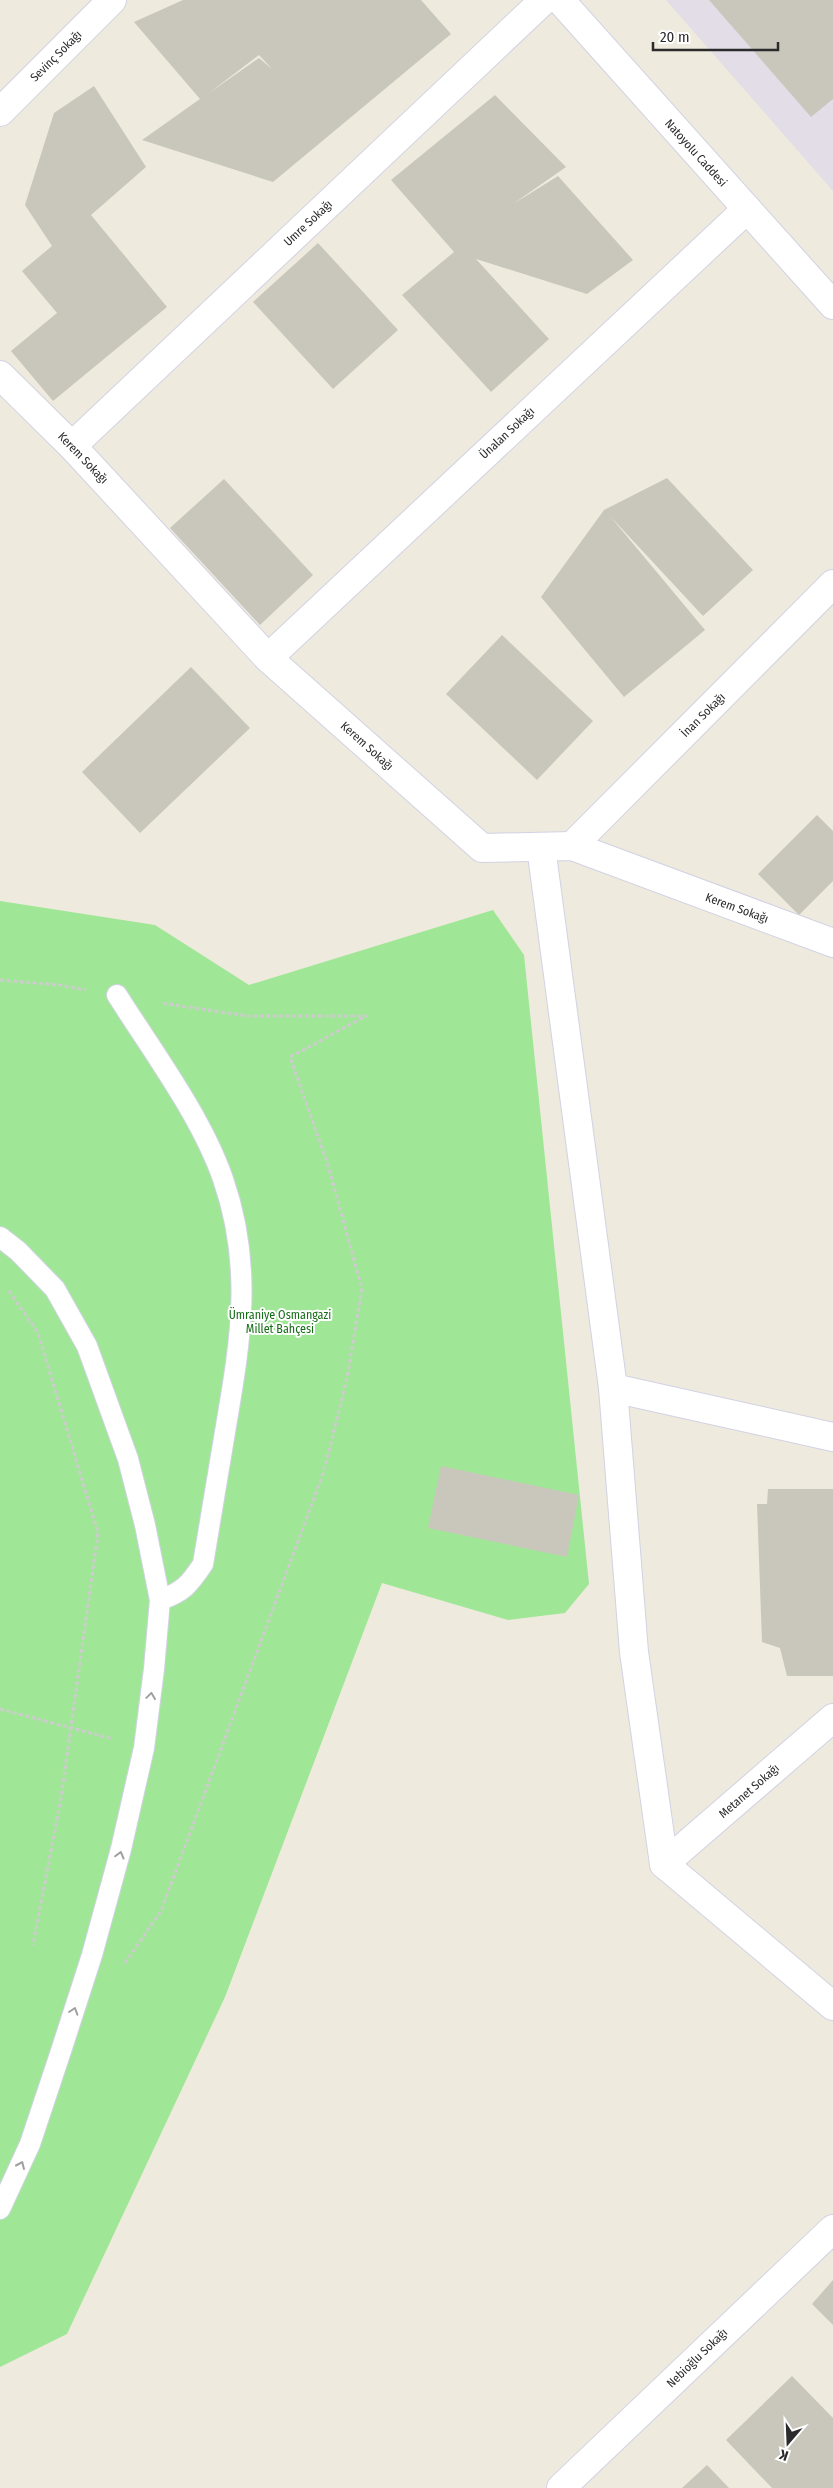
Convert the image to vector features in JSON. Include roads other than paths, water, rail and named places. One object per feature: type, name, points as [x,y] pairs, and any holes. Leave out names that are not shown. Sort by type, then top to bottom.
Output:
[{"type":"street","name":"Sevinç Sokağı","points":[[0,112],[112,0]]},
{"type":"street","name":"Umre Sokağı","points":[[72,446],[544,0]]},
{"type":"street","name":"Natoyolu Caddesi","points":[[560,0],[833,305]]},
{"type":"street","name":"Ünalan Sokağı","points":[[268,658],[747,209]]},
{"type":"street","name":"Kerem Sokağı","points":[[0,375],[72,446],[268,658],[482,848],[572,846],[828,935]]},
{"type":"street","name":"İnan Sokağı","points":[[572,846],[833,584]]},
{"type":"street","points":[[540,847],[613,1388],[634,1652],[664,1864],[833,2006]]},
{"type":"street","points":[[613,1388],[833,1437]]},
{"type":"street","name":"Metanet Sokağı","points":[[664,1864],[833,1718]]},
{"type":"street","name":"Nebioğlu Sokağı","points":[[561,2488],[833,2228]]},
{"type":"lane","points":[[117,995],[202,1130],[223,1179],[239,1240],[243,1297],[240,1341],[203,1564],[191,1583],[178,1594],[160,1600]]},
{"type":"lane","points":[[0,1237],[18,1251],[54,1289],[87,1346],[128,1459],[145,1525],[160,1600],[144,1748],[122,1849],[92,1955],[30,2144],[0,2209]]},
{"type":"park label","name":"Ümraniye Osmangazi Millet Bahçesi","points":[[280,1322]]}]
